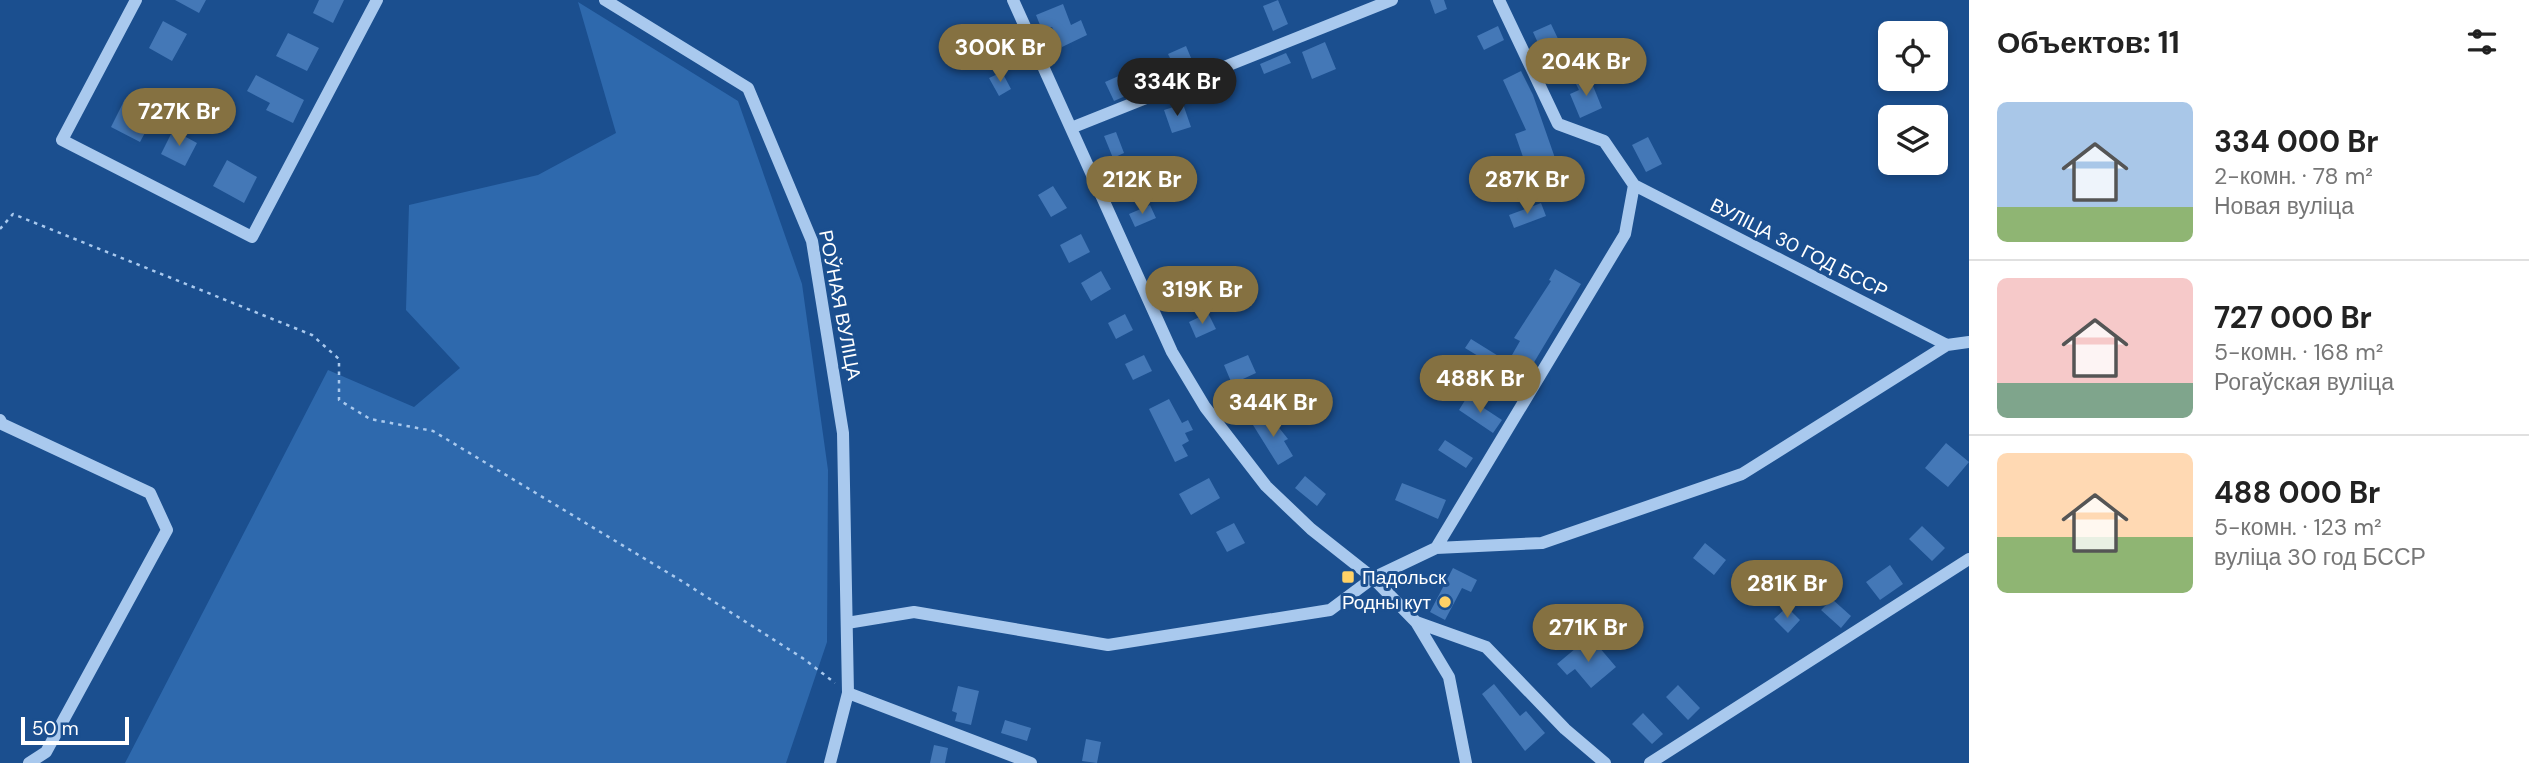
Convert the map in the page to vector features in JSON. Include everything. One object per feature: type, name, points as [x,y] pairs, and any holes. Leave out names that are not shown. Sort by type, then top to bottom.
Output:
[{"type":"street","points":[[136,0],[62,140],[252,237],[377,0]]},
{"type":"street","name":"РОЎНАЯ ВУЛІЦА","points":[[605,0],[748,88],[812,241],[843,433],[848,693],[830,763]]},
{"type":"street","points":[[1013,0],[1172,352],[1205,407],[1266,486],[1311,529],[1373,578],[1416,622],[1449,677],[1466,763]]},
{"type":"street","points":[[1072,128],[1392,0]]},
{"type":"street","name":"ВУЛІЦА 30 ГОД БССР","points":[[1499,0],[1558,124],[1604,141],[1634,185],[1947,345]]},
{"type":"street","points":[[1436,548],[1625,234],[1634,185]]},
{"type":"street","points":[[847,623],[914,612],[1108,645],[1330,610],[1373,578],[1436,548],[1542,542],[1742,474],[1947,345],[1969,342]]},
{"type":"street","points":[[0,420],[150,493],[167,530],[46,752],[29,763]]},
{"type":"street","points":[[1650,763],[1969,559]]},
{"type":"street","points":[[1416,622],[1486,647],[1565,729],[1605,763]]},
{"type":"street","points":[[848,693],[1031,763]]},
{"type":"path","points":[[0,229],[13,214],[312,335],[339,359],[339,400],[370,419],[433,431],[680,580],[804,659],[848,693]]},
{"type":"shaded area","points":[[578,2],[738,101],[802,284],[828,470],[827,642],[786,763],[125,763],[328,370],[414,407],[460,368],[406,310],[409,205],[538,175],[616,133]]},
{"type":"building","points":[[175,0],[206,0],[199,13]]},
{"type":"building","points":[[319,0],[344,0],[333,23],[313,13]]},
{"type":"building","points":[[1278,0],[1288,24],[1273,31],[1263,6]]},
{"type":"building","points":[[1430,0],[1444,0],[1447,9],[1435,14]]},
{"type":"building","points":[[1063,4],[1071,25],[1081,20],[1087,35],[1062,47],[1052,27],[1042,30],[1036,15]]},
{"type":"building","points":[[163,21],[187,34],[172,61],[149,48]]},
{"type":"building","points":[[1551,24],[1560,43],[1542,52],[1533,32]]},
{"type":"building","points":[[1498,26],[1504,40],[1484,50],[1477,36]]},
{"type":"building","points":[[995,27],[1004,48],[981,58],[972,37]]},
{"type":"building","points":[[288,33],[319,48],[307,71],[276,56]]},
{"type":"building","points":[[1325,42],[1336,69],[1312,79],[1302,52]]},
{"type":"building","points":[[1186,46],[1194,65],[1164,79],[1157,65],[1170,58],[1168,54]]},
{"type":"building","points":[[1286,53],[1291,63],[1264,74],[1260,64]]},
{"type":"building","points":[[1521,71],[1533,95],[1563,181],[1536,194],[1515,134],[1526,130],[1503,80]]},
{"type":"building","points":[[1002,72],[1011,89],[999,96],[989,78]]},
{"type":"building","points":[[256,75],[304,100],[293,123],[266,110],[270,103],[247,91]]},
{"type":"building","points":[[1121,75],[1130,94],[1114,101],[1105,82]]},
{"type":"building","points":[[1589,76],[1602,108],[1580,118],[1570,94],[1579,90],[1575,82]]},
{"type":"building","points":[[125,99],[155,114],[140,142],[111,127]]},
{"type":"building","points":[[1183,104],[1191,127],[1172,133],[1164,110]]},
{"type":"building","points":[[173,130],[197,143],[185,166],[161,154]]},
{"type":"building","points":[[1116,132],[1124,153],[1113,158],[1104,136]]},
{"type":"building","points":[[1648,137],[1662,164],[1646,172],[1632,145]]},
{"type":"building","points":[[1500,158],[1505,168],[1485,177],[1480,167]]},
{"type":"building","points":[[227,160],[257,177],[244,203],[213,186]]},
{"type":"building","points":[[1053,186],[1067,208],[1051,217],[1038,195]]},
{"type":"building","points":[[1541,203],[1546,216],[1514,228],[1509,215]]},
{"type":"building","points":[[1150,205],[1156,218],[1135,227],[1129,214]]},
{"type":"building","points":[[1081,234],[1090,252],[1069,263],[1060,245]]},
{"type":"building","points":[[1555,269],[1581,284],[1530,369],[1524,384],[1465,348],[1471,339],[1508,362],[1520,341],[1514,338],[1551,281],[1549,280]]},
{"type":"building","points":[[1101,271],[1111,289],[1091,301],[1081,283]]},
{"type":"building","points":[[1186,275],[1192,286],[1169,298],[1164,287]]},
{"type":"building","points":[[1208,313],[1216,329],[1196,338],[1189,322]]},
{"type":"building","points":[[1125,314],[1133,330],[1116,339],[1108,323]]},
{"type":"building","points":[[1144,355],[1152,371],[1133,380],[1125,364]]},
{"type":"building","points":[[1248,355],[1256,373],[1232,384],[1224,365]]},
{"type":"building","points":[[1301,382],[1309,394],[1295,403],[1287,391]]},
{"type":"building","points":[[1230,393],[1243,414],[1230,420],[1217,400]]},
{"type":"building","points":[[1467,397],[1502,420],[1493,433],[1459,410]]},
{"type":"building","points":[[1169,399],[1182,423],[1188,420],[1193,430],[1185,433],[1189,441],[1182,445],[1188,456],[1175,462],[1149,409]]},
{"type":"building","points":[[1268,414],[1288,439],[1284,441],[1293,456],[1278,465],[1253,425]]},
{"type":"building","points":[[1445,440],[1473,458],[1466,468],[1438,450]]},
{"type":"building","points":[[1946,443],[1969,462],[1948,487],[1925,468]]},
{"type":"building","points":[[1305,476],[1326,494],[1317,506],[1295,488]]},
{"type":"building","points":[[1209,478],[1220,498],[1191,515],[1179,494]]},
{"type":"building","points":[[1402,483],[1446,500],[1438,519],[1395,500]]},
{"type":"building","points":[[1234,523],[1245,543],[1227,552],[1216,532]]},
{"type":"building","points":[[1922,526],[1945,548],[1932,561],[1909,539]]},
{"type":"building","points":[[1705,543],[1726,560],[1714,575],[1693,558]]},
{"type":"building","points":[[1890,565],[1903,584],[1880,600],[1866,582]]},
{"type":"building","name":"Родны кут","points":[[1453,568],[1477,580],[1471,592],[1462,588],[1445,620],[1430,612]]},
{"type":"building","points":[[1832,599],[1851,616],[1841,628],[1821,610]]},
{"type":"building","points":[[1787,607],[1800,620],[1788,633],[1774,619]]},
{"type":"building","points":[[1582,643],[1591,653],[1599,647],[1616,667],[1591,688],[1575,669],[1567,675],[1557,664]]},
{"type":"building","points":[[1494,684],[1520,716],[1526,711],[1545,733],[1525,751],[1482,694]]},
{"type":"building","points":[[1678,685],[1700,708],[1688,720],[1666,697]]},
{"type":"building","points":[[958,686],[979,691],[971,725],[955,721],[957,713],[952,711]]},
{"type":"building","points":[[1643,713],[1663,734],[1652,744],[1632,724]]},
{"type":"building","points":[[1005,720],[1031,728],[1027,741],[1001,733]]},
{"type":"building","points":[[1086,739],[1101,742],[1097,763],[1082,761]]},
{"type":"building","points":[[934,745],[948,748],[945,763],[930,763]]},
{"type":"place","name":"Падольск","points":[[1348,577]]},
{"type":"place","name":"Родны кут","points":[[1445,602]]}]
